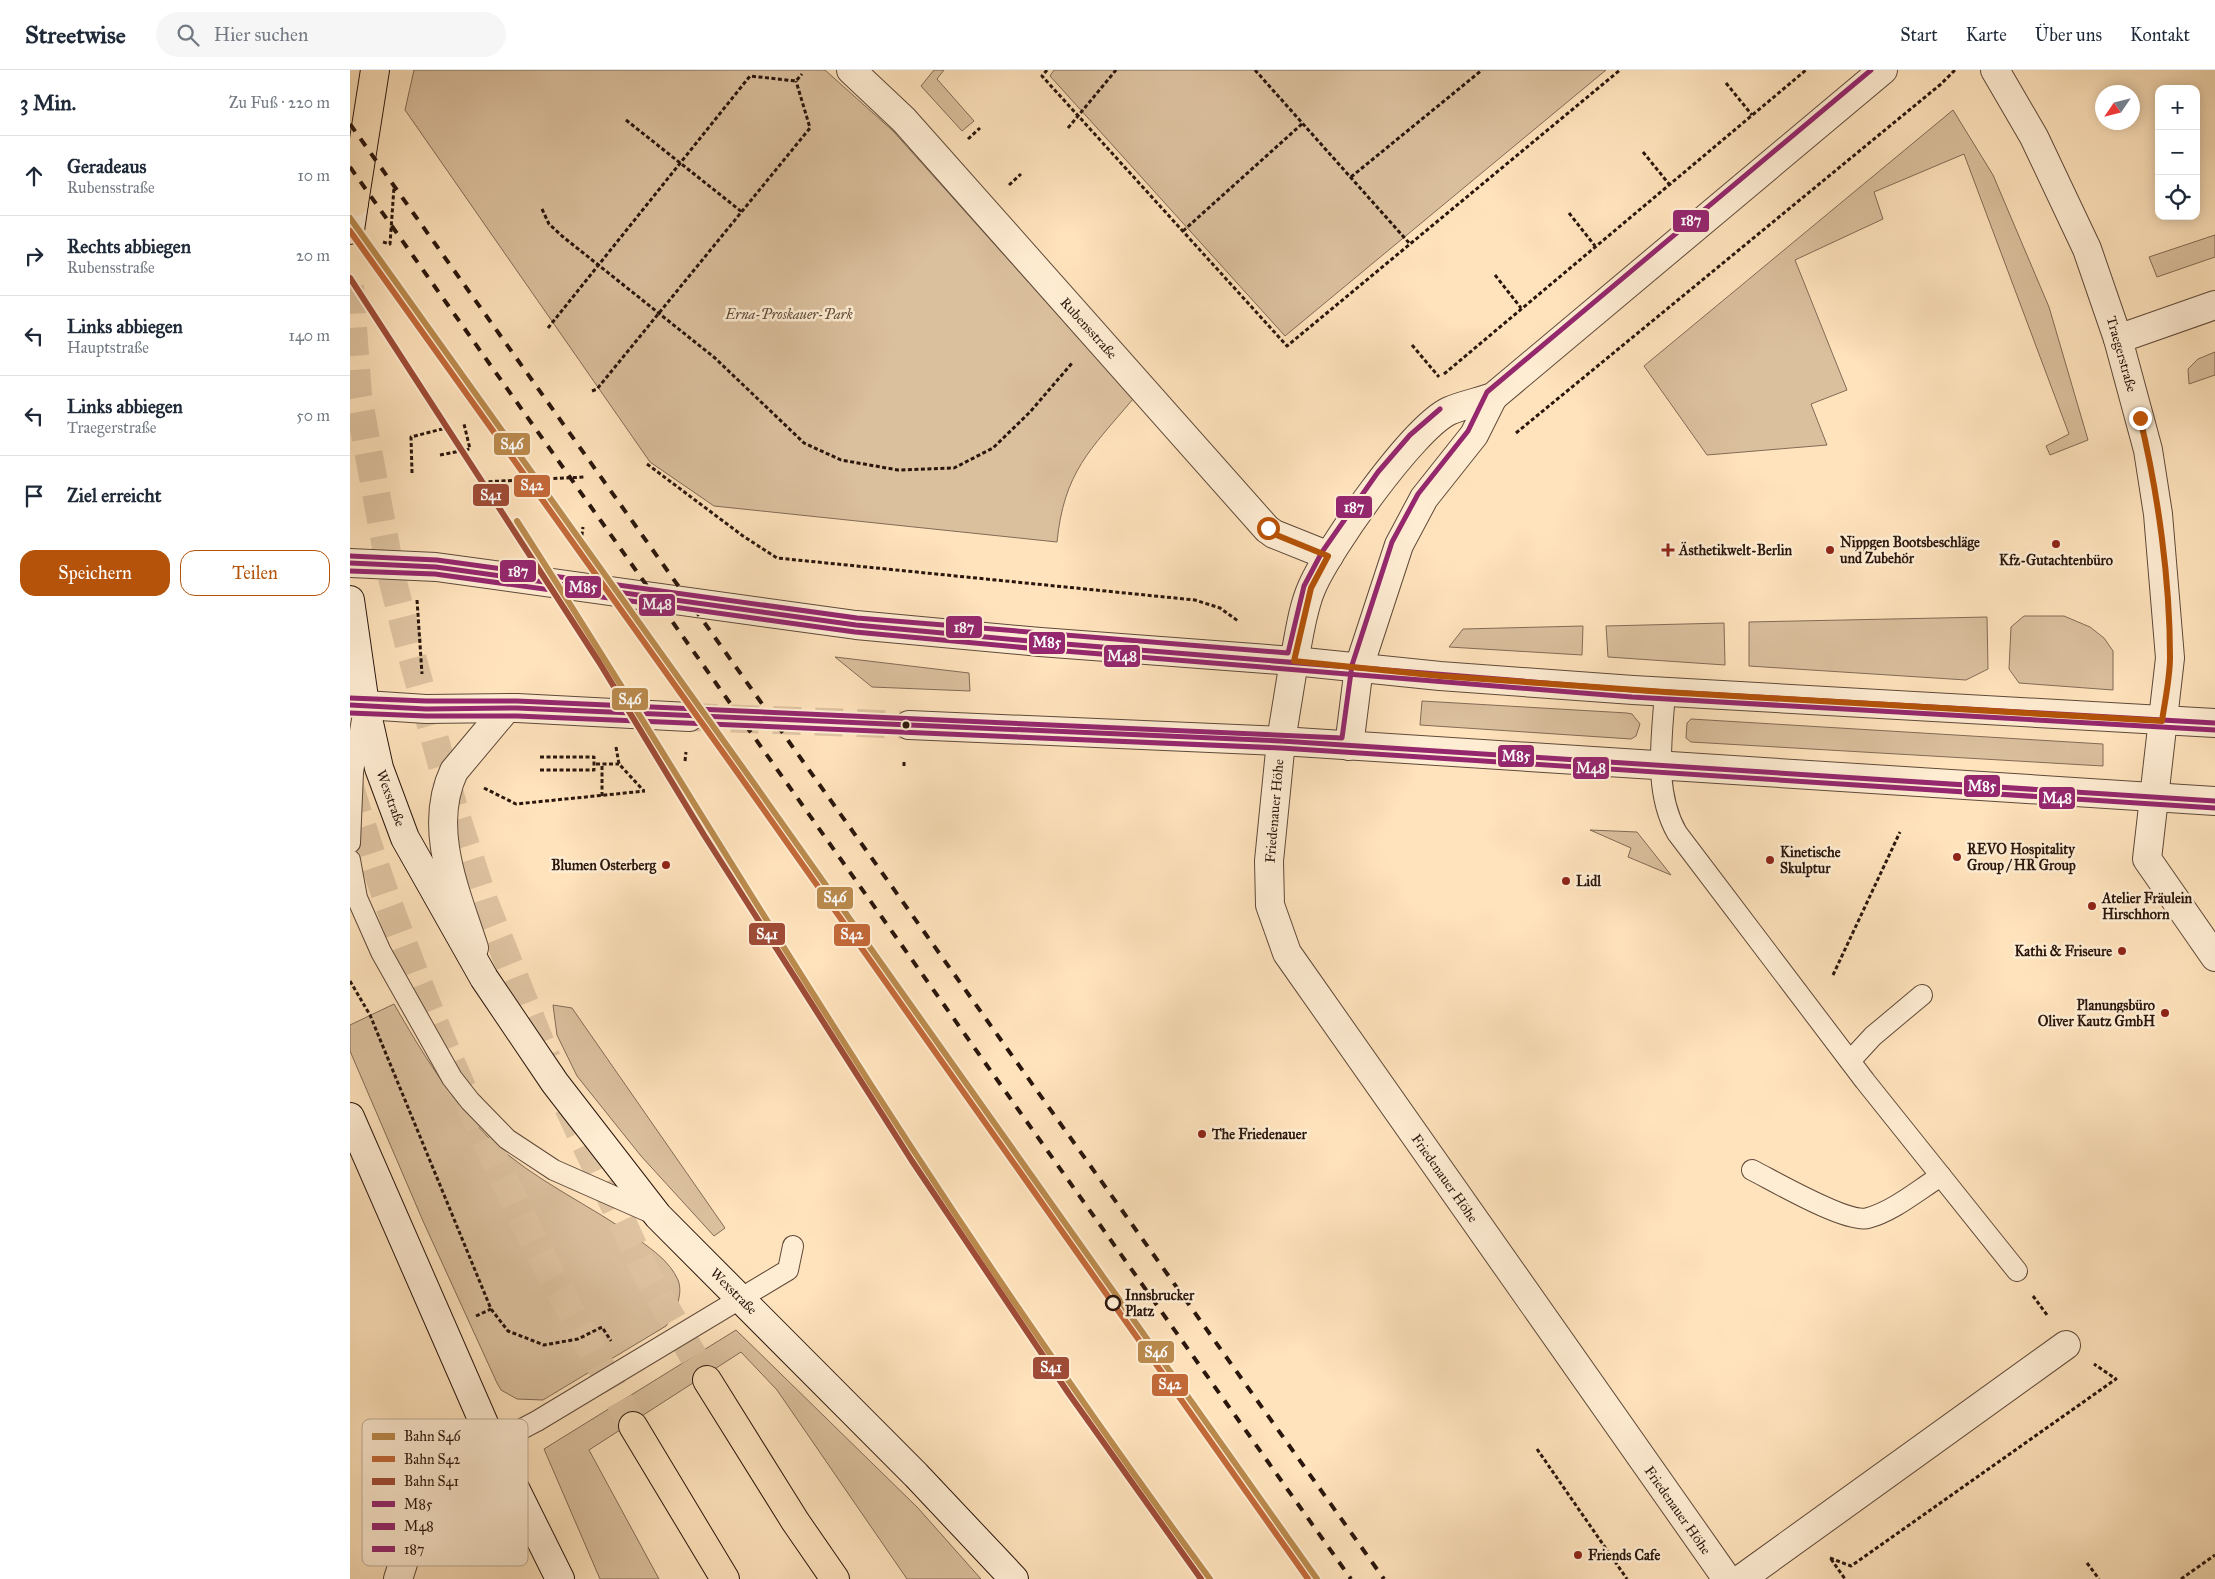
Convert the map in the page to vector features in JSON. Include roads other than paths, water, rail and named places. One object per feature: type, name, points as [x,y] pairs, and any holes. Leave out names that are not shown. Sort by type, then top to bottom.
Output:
[{"type":"highway","points":[[354,203],[375,70]]},
{"type":"highway","points":[[707,1380],[795,1521],[835,1579]]},
{"type":"highway","points":[[633,1426],[725,1579]]},
{"type":"street","points":[[1294,661],[1311,588],[1328,556],[1384,477],[1415,440],[1448,412],[1493,397],[1883,70]]},
{"type":"street","name":"Traegerstraße","points":[[1995,70],[2034,137],[2060,189],[2086,249],[2118,339],[2148,450],[2158,514],[2170,658],[2147,859],[2215,957]]},
{"type":"street","name":"Rubensstraße","points":[[861,73],[1268,528],[1274,534],[1328,556]]},
{"type":"street","points":[[350,230],[354,203]]},
{"type":"street","points":[[2118,339],[2215,305]]},
{"type":"street","points":[[1349,746],[1359,667],[1399,546],[1424,498],[1474,435],[1493,397]]},
{"type":"street","points":[[350,563],[436,567],[856,625],[1294,661],[1440,676],[1665,692],[2215,724]]},
{"type":"street","name":"Wexstraße","points":[[350,600],[357,705],[405,838],[484,978],[555,1083],[658,1216],[916,1475],[1014,1579]]},
{"type":"street","name":"Friedenauer Höhe","points":[[1294,661],[1281,741],[1269,861],[1270,905],[1287,953],[1727,1579]]},
{"type":"street","points":[[357,705],[426,709],[506,709],[689,717]]},
{"type":"street","name":"Wexstraße","points":[[484,978],[446,861],[442,811],[449,782],[454,771],[506,709]]},
{"type":"street","points":[[909,725],[1170,738],[1281,741],[2215,801]]},
{"type":"street","points":[[350,1117],[482,1419]]},
{"type":"street","points":[[1741,1579],[2066,1345]]},
{"type":"street","points":[[528,1517],[560,1579]]},
{"type":"street","points":[[398,1579],[402,1566]]},
{"type":"lane","points":[[1665,692],[1660,766],[1669,818],[1677,833],[1850,1061],[2018,1272]]},
{"type":"lane","points":[[350,843],[357,705]]},
{"type":"lane","points":[[350,860],[357,898],[381,952],[452,1078],[470,1102],[507,1139],[554,1170],[658,1216]]},
{"type":"lane","points":[[1850,1061],[1873,1036],[1922,995]]},
{"type":"lane","points":[[1752,1170],[1844,1216],[1866,1219],[1892,1207],[1941,1176]]},
{"type":"lane","points":[[528,1426],[788,1270],[793,1246]]},
{"type":"tunnel","points":[[350,286],[358,396],[391,574],[411,653],[455,812],[484,901],[547,1059]]},
{"type":"tunnel","points":[[689,717],[909,725]]},
{"type":"tunnel","points":[[350,787],[405,949],[470,1106],[531,1237],[633,1426]]},
{"type":"tunnel","points":[[568,1107],[647,1275],[707,1380]]},
{"type":"railway","points":[[350,124],[1384,1579]]},
{"type":"railway","points":[[350,167],[1351,1579]]},
{"type":"rail line","name":"S46","points":[[350,218],[743,768],[1317,1579]]},
{"type":"rail line","name":"S42","points":[[350,231],[737,772],[1308,1579]]},
{"type":"rail line","name":"S41","points":[[350,278],[599,662],[704,835],[912,1161],[1069,1394],[1201,1579]]},
{"type":"rail line","name":"S46","points":[[517,521],[791,960],[922,1164],[1063,1373],[1210,1579]]},
{"type":"place","name":"Kfz-Gutachtenbüro","points":[[2056,544]]},
{"type":"place","name":"Ästhetikwelt-Berlin","points":[[1668,550]]},
{"type":"place","name":"Nippgen Bootsbeschläge und Zubehör","points":[[1830,550]]},
{"type":"place","name":"REVO Hospitality Group / HR Group","points":[[1957,857]]},
{"type":"place","name":"Kinetische Skulptur","points":[[1770,860]]},
{"type":"place","name":"Blumen Osterberg","points":[[666,865]]},
{"type":"place","name":"Lidl","points":[[1566,881]]},
{"type":"place","name":"Atelier Fräulein Hirschhorn","points":[[2092,906]]},
{"type":"place","name":"Kathi & Friseure","points":[[2122,951]]},
{"type":"place","name":"Planungsbüro Oliver Kautz GmbH","points":[[2165,1013]]},
{"type":"place","name":"The Friedenauer","points":[[1202,1134]]},
{"type":"place","name":"Innsbrucker Platz","points":[[1113,1303]]},
{"type":"place","name":"Friends Cafe","points":[[1578,1555]]},
{"type":"park label","name":"Erna-Proskauer-Park","points":[[789,314]]}]
